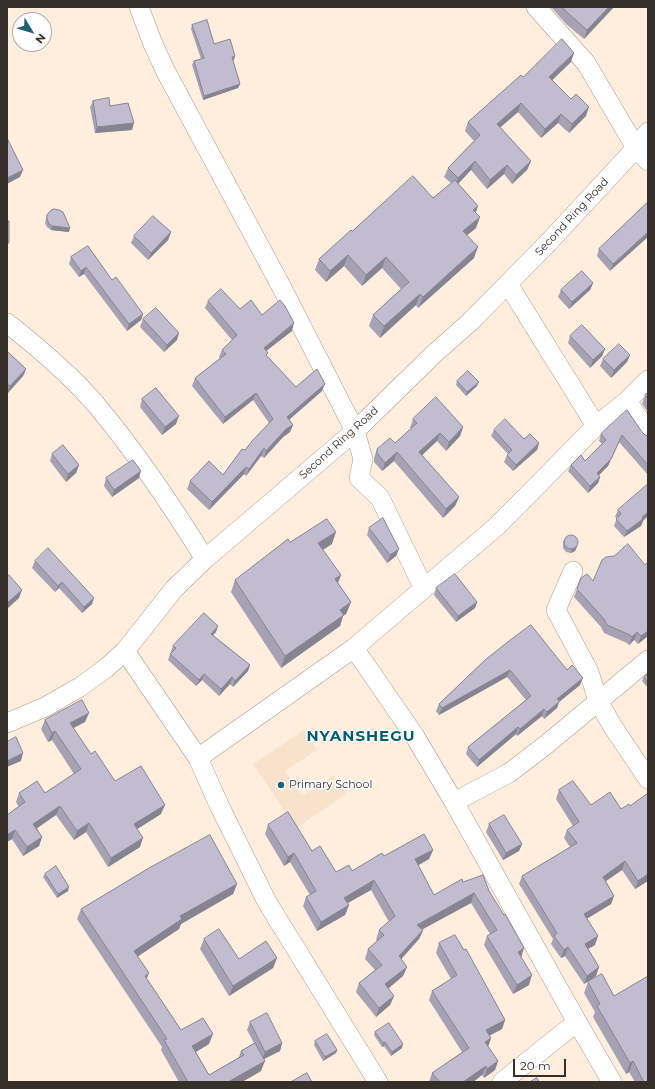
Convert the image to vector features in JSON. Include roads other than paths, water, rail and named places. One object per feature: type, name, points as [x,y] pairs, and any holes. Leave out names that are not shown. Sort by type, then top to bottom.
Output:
[{"type":"street","points":[[139,7],[153,44],[166,72],[281,286],[355,431],[364,459],[359,478],[380,498],[423,587]]},
{"type":"street","points":[[536,7],[586,63],[642,154]]},
{"type":"street","name":"Second Ring Road","points":[[7,723],[45,707],[80,687],[105,669],[125,651],[174,589],[205,559],[355,431],[435,353],[470,322],[548,244],[642,154],[648,132]]},
{"type":"street","points":[[508,284],[596,426]]},
{"type":"street","points":[[7,323],[25,337],[67,375],[98,407],[160,488],[205,559]]},
{"type":"street","points":[[198,758],[354,648],[423,587],[497,526],[596,426],[627,401],[648,380]]},
{"type":"street","points":[[627,401],[648,432]]},
{"type":"street","points":[[573,571],[556,610],[590,672],[598,701],[613,727],[648,779]]},
{"type":"street","points":[[354,648],[414,735],[454,802],[612,1082]]},
{"type":"street","points":[[125,651],[198,758],[219,805],[267,902],[378,1082]]},
{"type":"street","points":[[454,802],[510,773],[648,660]]},
{"type":"street","points":[[502,1082],[577,1022]]},
{"type":"place","name":"Primary School","points":[[281,785]]},
{"type":"district","name":"NYANSHEGU","points":[[361,737]]}]
